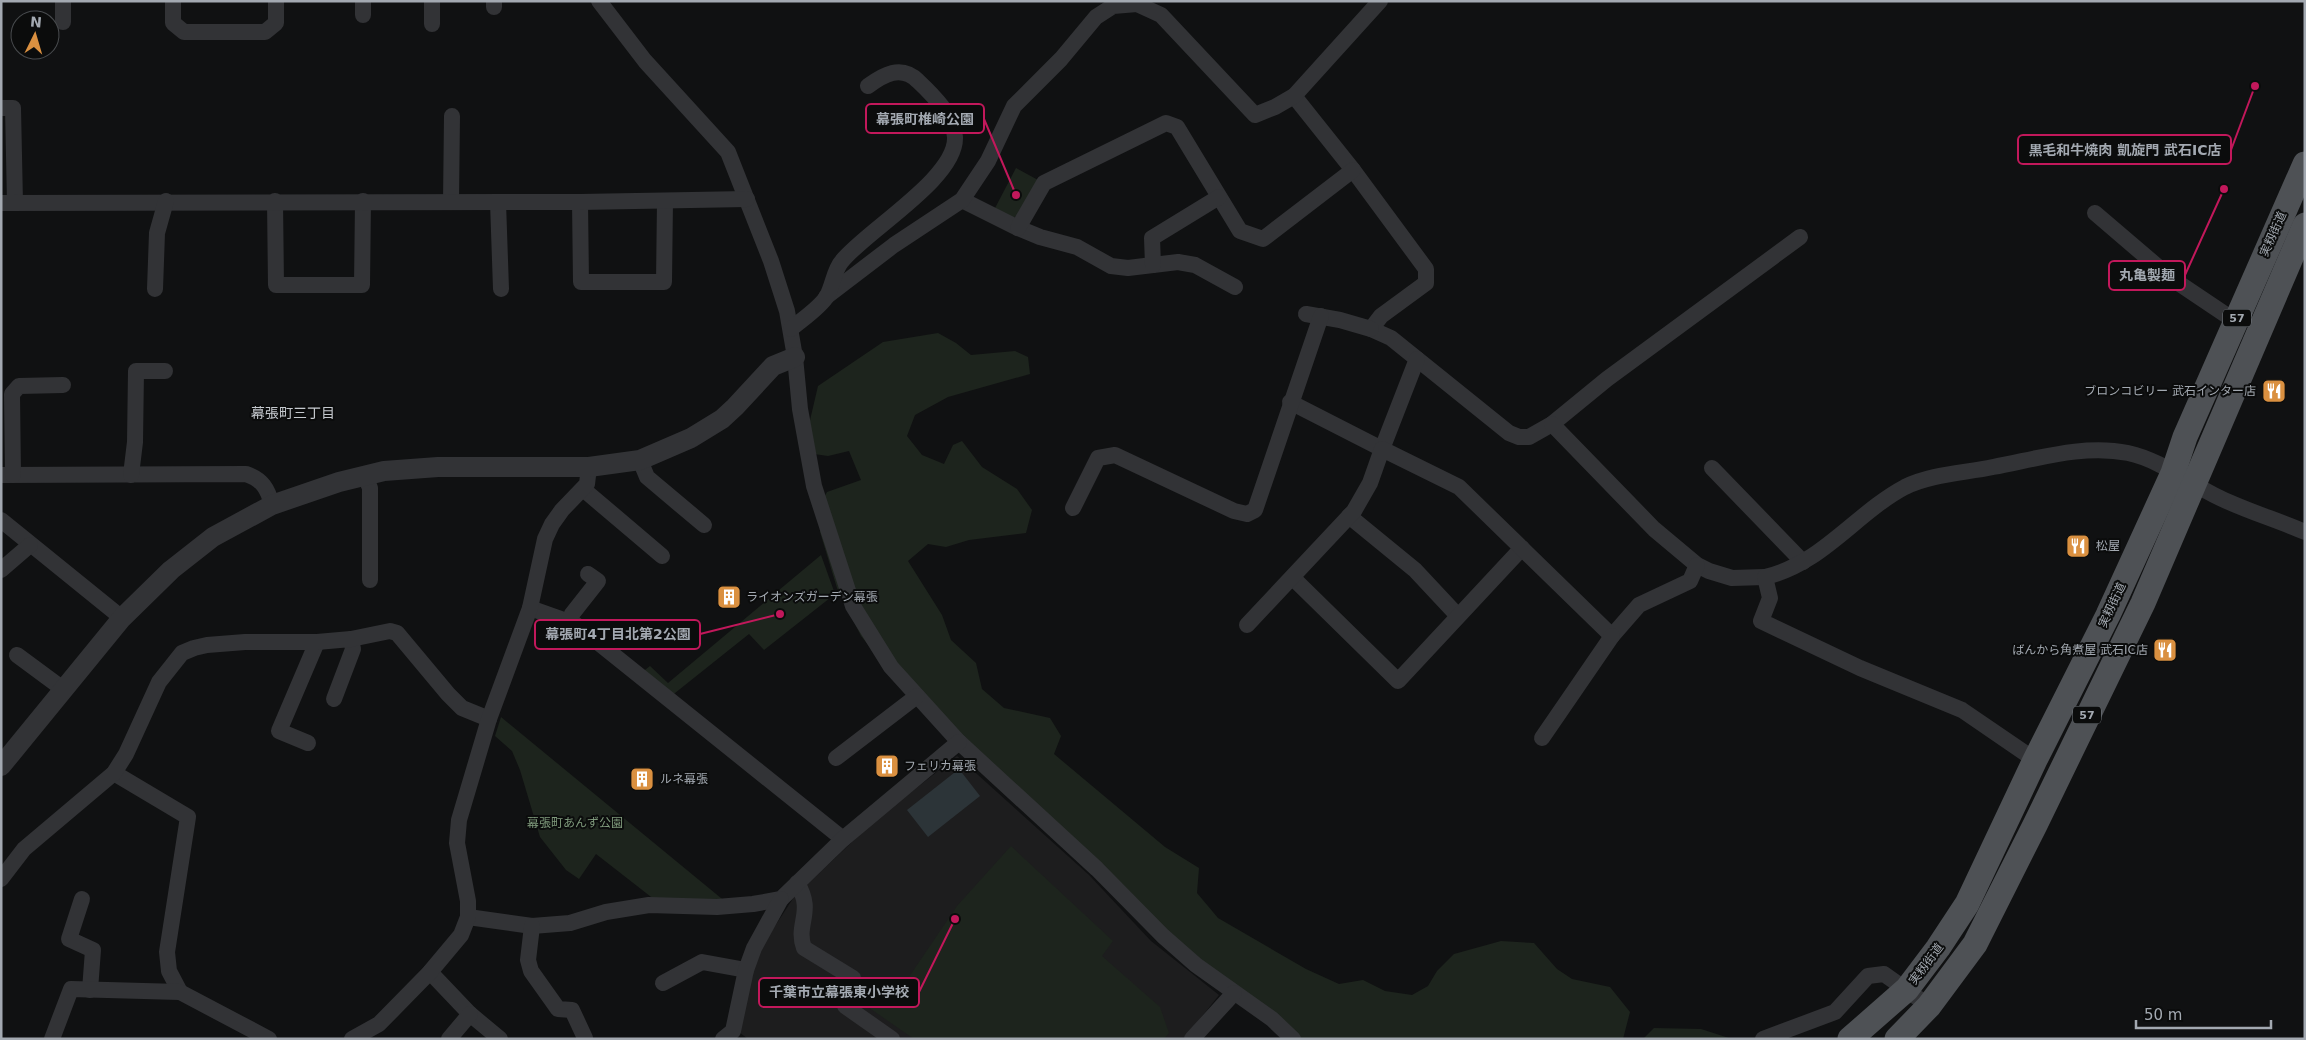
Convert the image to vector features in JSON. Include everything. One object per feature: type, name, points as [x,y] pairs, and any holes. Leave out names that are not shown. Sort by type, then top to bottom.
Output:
[{"type":"main road","name":"実籾街道","points":[[1897,1039],[1929,1006],[1975,944],[2143,603],[2183,478],[2185,437],[2305,164]]},
{"type":"main road","name":"実籾街道","points":[[1850,1039],[1908,989],[1967,904],[2035,760],[2108,615],[2183,478],[2305,225]]},
{"type":"street","points":[[63,1],[63,22]]},
{"type":"street","points":[[173,1],[173,23],[184,32],[265,32],[276,23],[276,1]]},
{"type":"street","points":[[432,1],[432,24]]},
{"type":"street","points":[[599,1],[645,61],[728,152],[771,261],[791,329],[800,409],[814,486],[853,606],[891,668],[959,742],[1097,868],[1163,936],[1196,966],[1272,1019],[1293,1039]]},
{"type":"street","points":[[791,329],[826,298],[894,245],[962,200],[988,161],[1014,106],[1061,59],[1096,17],[1113,6],[1137,4],[1161,15],[1254,115],[1276,107],[1294,96],[1380,1]]},
{"type":"street","points":[[826,298],[841,262],[936,176],[952,155],[955,137],[945,111],[916,79],[898,72],[884,74],[868,86]]},
{"type":"street","points":[[1294,96],[1353,170],[1426,269],[1426,283],[1381,316],[1371,329]]},
{"type":"street","points":[[1,108],[13,108],[8,203],[166,201],[580,202],[747,199]]},
{"type":"street","points":[[451,202],[452,116]]},
{"type":"street","points":[[1018,228],[1044,183],[1166,123],[1177,127],[1240,231],[1263,238],[1353,170]]},
{"type":"street","points":[[1153,265],[1152,238],[1219,197]]},
{"type":"street","points":[[962,200],[1040,237],[1077,246],[1111,266],[1128,268],[1178,262],[1195,265],[1235,287]]},
{"type":"street","points":[[155,289],[157,233],[166,201]]},
{"type":"street","points":[[275,201],[276,285],[362,285],[363,201]]},
{"type":"street","points":[[580,202],[581,282],[664,282],[665,201]]},
{"type":"street","points":[[498,202],[500,288]]},
{"type":"street","points":[[2095,213],[2171,278],[2235,321]]},
{"type":"street","points":[[1074,508],[1098,458],[1115,455],[1234,511],[1247,514],[1255,510],[1290,402],[1314,315],[1371,329],[1391,338],[1508,433],[1519,437],[1529,437],[1552,424],[1607,379],[1800,237]]},
{"type":"street","points":[[1,766],[122,618],[171,570],[213,537],[272,505],[307,492],[384,471],[438,467],[589,467],[640,460],[686,441],[722,419],[735,408],[773,366],[795,357]]},
{"type":"street","points":[[1247,625],[1349,516],[1370,484],[1416,359]]},
{"type":"street","points":[[131,475],[135,442],[136,371],[166,370]]},
{"type":"street","points":[[63,385],[19,386],[12,394],[7,475],[246,474],[263,483],[269,493],[272,505]]},
{"type":"street","points":[[1290,402],[1459,487],[1612,636]]},
{"type":"street","points":[[1552,424],[1654,529],[1696,565],[1732,578],[1766,577],[1790,569],[1837,539],[1891,495],[1920,480],[2077,451],[2128,453],[2144,458],[2221,498],[2305,532]]},
{"type":"street","points":[[640,460],[647,478],[704,525]]},
{"type":"street","points":[[352,1039],[379,1024],[430,972],[457,941],[468,917],[468,901],[457,843],[459,820],[489,719],[530,608],[546,539],[552,524],[562,510],[583,489],[589,478],[589,467]]},
{"type":"street","points":[[1712,468],[1803,562]]},
{"type":"street","points":[[365,476],[370,488],[365,572]]},
{"type":"street","points":[[583,489],[662,556]]},
{"type":"street","points":[[1349,516],[1415,570],[1458,616]]},
{"type":"street","points":[[1,520],[122,618]]},
{"type":"street","points":[[1,570],[30,545]]},
{"type":"street","points":[[1293,578],[1398,681],[1522,548]]},
{"type":"street","points":[[1542,738],[1612,636],[1639,605],[1690,581],[1696,565]]},
{"type":"street","points":[[569,621],[572,614],[598,581],[588,574]]},
{"type":"street","points":[[1766,577],[1770,598],[1761,621],[1860,668],[1962,710],[2035,760]]},
{"type":"street","points":[[530,608],[575,624],[843,839]]},
{"type":"street","points":[[1,879],[24,849],[114,773],[126,754],[159,682],[170,666],[182,654],[194,648],[226,644],[317,642],[351,639],[390,631],[397,633],[462,708],[489,719]]},
{"type":"street","points":[[334,699],[353,649],[351,639]]},
{"type":"street","points":[[308,743],[279,731],[317,642]]},
{"type":"street","points":[[17,655],[63,689]]},
{"type":"street","points":[[836,758],[917,696]]},
{"type":"street","points":[[734,1036],[746,970],[754,948],[781,898],[843,839],[959,742]]},
{"type":"street","points":[[114,773],[188,817],[167,952],[169,971],[180,992]]},
{"type":"street","points":[[798,883],[805,895],[806,906],[801,940],[804,948],[853,978],[854,984],[844,1001],[846,1006],[892,1039]]},
{"type":"street","points":[[468,917],[532,926],[570,923],[606,912],[649,905],[717,907],[753,904],[781,898]]},
{"type":"street","points":[[82,900],[70,939],[93,950],[90,990]]},
{"type":"street","points":[[532,926],[528,960],[531,972],[558,1009],[572,1010],[585,1038]]},
{"type":"street","points":[[663,983],[702,962],[746,970]]},
{"type":"street","points":[[430,972],[470,1014],[500,1039]]},
{"type":"street","points":[[1763,1039],[1835,1012],[1868,976],[1884,974],[1908,989],[1929,1006]]},
{"type":"street","points":[[52,1039],[71,989],[180,992],[269,1039]]},
{"type":"street","points":[[1192,1039],[1234,993]]},
{"type":"street","points":[[449,1039],[470,1014]]},
{"type":"shaded area","points":[[957,756],[1089,875],[1151,941],[1219,995],[1184,1039],[748,1039],[739,1032],[758,952],[794,897],[872,823]]},
{"type":"shaded area","points":[[959,769],[980,796],[928,837],[907,810]]},
{"type":"green space","points":[[1016,168],[1038,180],[1018,216],[1010,218],[994,210]]},
{"type":"green space","points":[[938,333],[956,343],[971,355],[1015,351],[1028,357],[1030,374],[948,397],[915,415],[907,436],[922,455],[944,464],[953,445],[962,441],[982,467],[1017,489],[1032,510],[1026,533],[969,540],[946,547],[928,544],[908,561],[942,615],[951,640],[976,663],[982,689],[1004,708],[1050,718],[1061,736],[1054,754],[1165,847],[1199,868],[1197,893],[1218,918],[1306,969],[1339,984],[1363,980],[1385,991],[1412,995],[1428,986],[1437,971],[1454,954],[1501,941],[1534,943],[1557,969],[1572,979],[1610,987],[1630,1012],[1623,1039],[1283,1039],[894,677],[861,636],[837,588],[820,532],[819,507],[827,492],[861,480],[849,451],[828,456],[814,454],[807,433],[818,386],[883,342]]},
{"type":"green space","points":[[821,555],[835,594],[764,650],[749,634],[670,697],[641,673],[650,666],[668,683]]},
{"type":"green space","name":"幕張町あんず公園","points":[[501,717],[727,903],[655,900],[596,854],[579,879],[566,870],[540,837],[520,770],[512,751],[495,736]]},
{"type":"green space","points":[[1011,846],[1113,941],[1102,956],[1160,1007],[1169,1033],[1164,1039],[914,1039],[855,998],[865,983],[892,1002],[957,906]]},
{"type":"green space","points":[[1654,1028],[1701,1029],[1732,1039],[1643,1039]]},
{"type":"place","name":"黒毛和牛焼肉 凱旋門 武石IC店","points":[[2255,86]]},
{"type":"place","name":"丸亀製麺","points":[[2224,189]]},
{"type":"place","name":"幕張町椎崎公園","points":[[1016,195]]},
{"type":"place","name":"ブロンコビリー 武石インター店","points":[[2274,391]]},
{"type":"place","name":"松屋","points":[[2078,546]]},
{"type":"place","name":"ライオンズガーデン幕張","points":[[729,597]]},
{"type":"place","name":"幕張町4丁目北第2公園","points":[[780,614]]},
{"type":"place","name":"ばんから角煮屋 武石IC店","points":[[2165,650]]},
{"type":"place","name":"フェリカ幕張","points":[[887,766]]},
{"type":"place","name":"ルネ幕張","points":[[642,779]]},
{"type":"place","name":"千葉市立幕張東小学校","points":[[955,919]]},
{"type":"district","name":"幕張町三丁目","points":[[293,413]]}]
